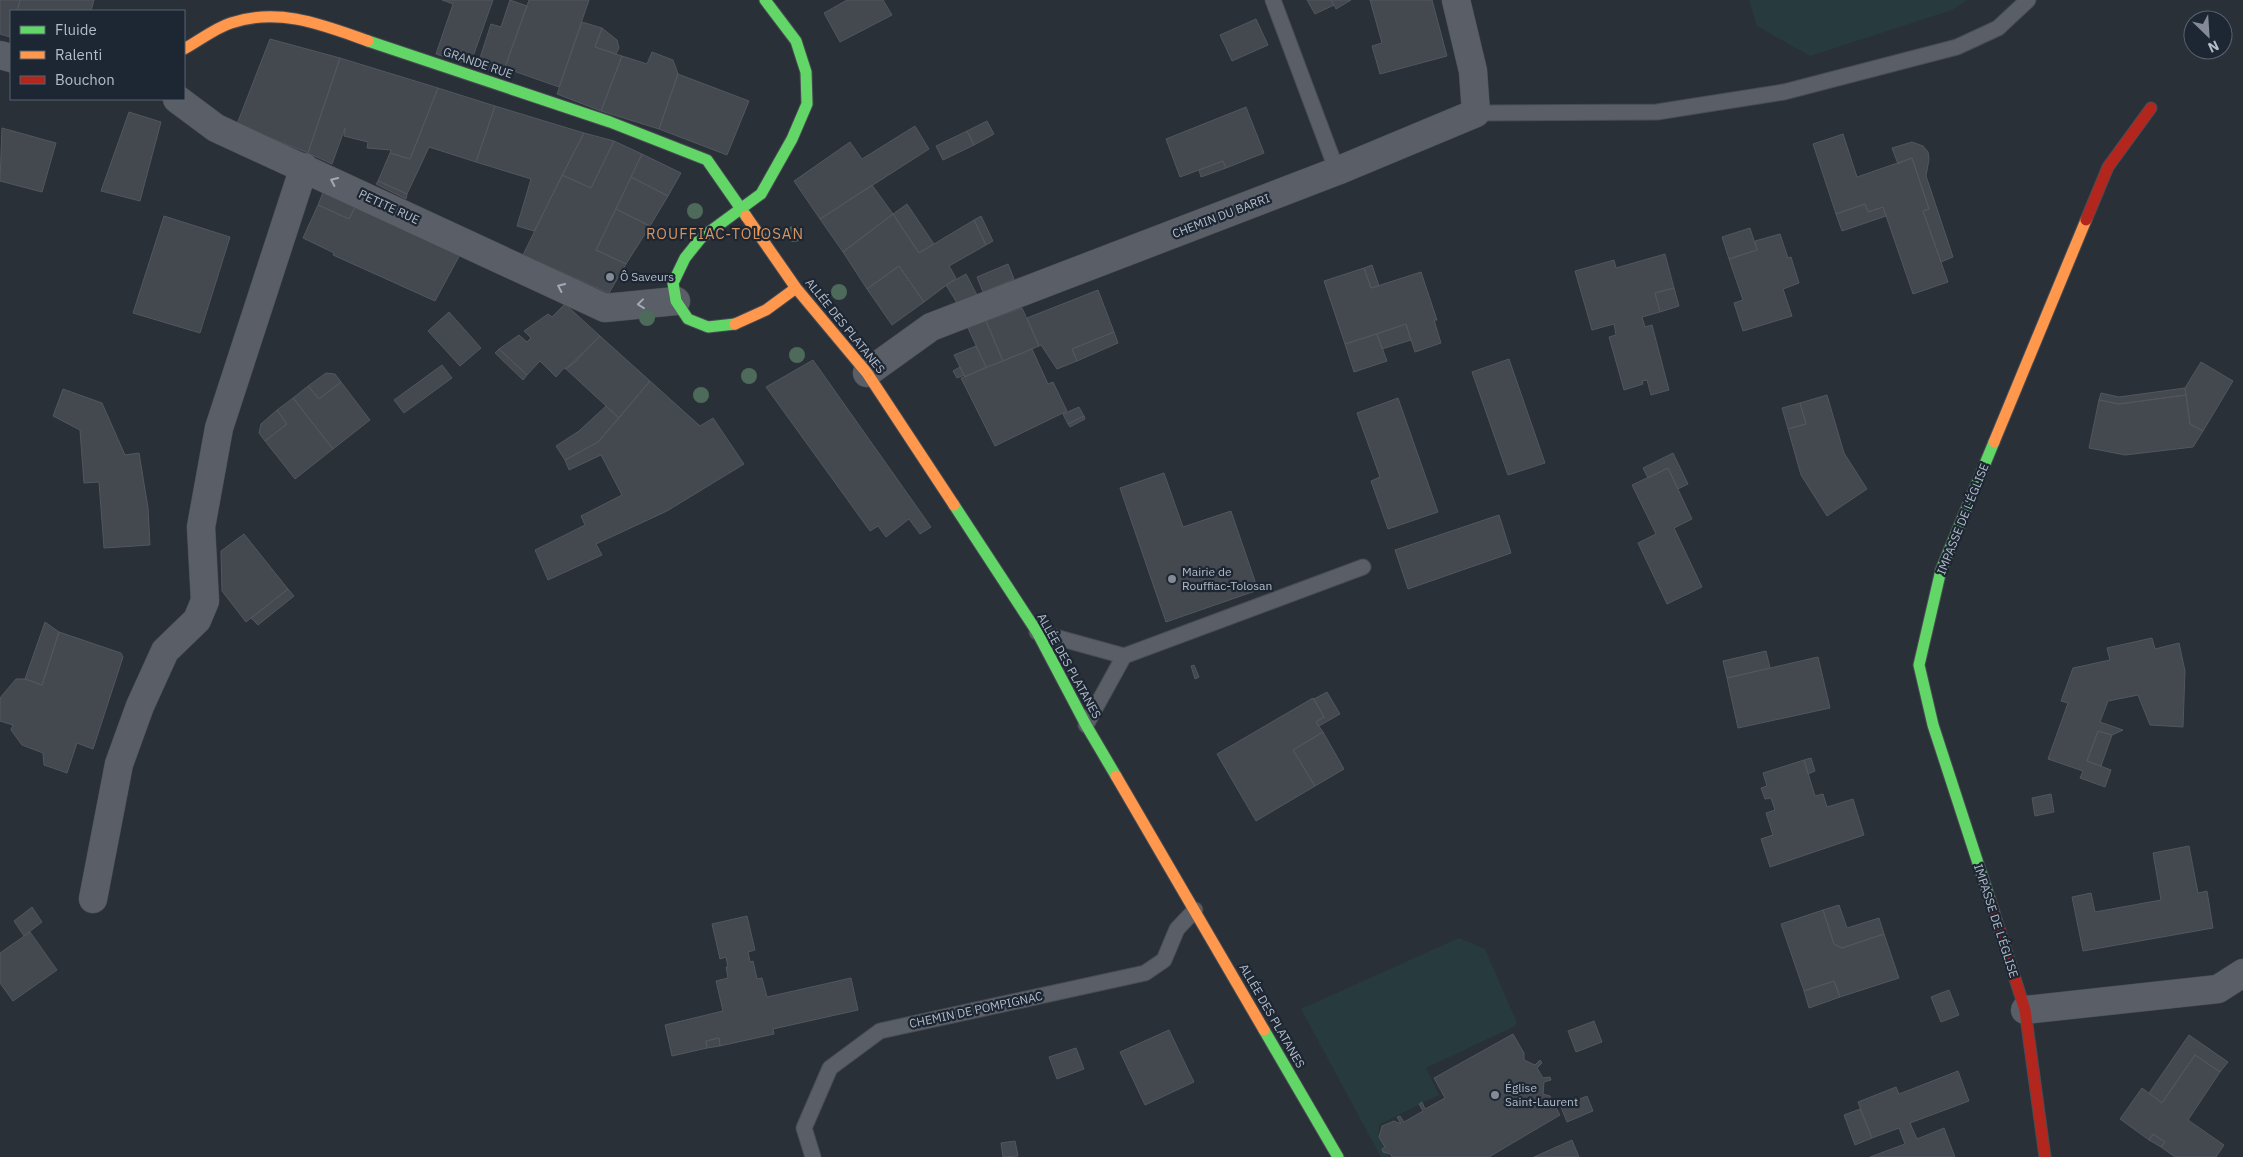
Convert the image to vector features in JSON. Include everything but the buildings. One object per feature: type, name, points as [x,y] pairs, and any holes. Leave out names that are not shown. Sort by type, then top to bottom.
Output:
[{"type":"street","points":[[765,0],[796,41],[806,72],[807,104],[792,139],[760,194],[701,238],[686,258],[673,284],[676,301],[688,318],[708,327],[730,326],[766,310],[796,288]]},
{"type":"street","points":[[1456,0],[1473,71],[1476,113]]},
{"type":"street","name":"GRANDE RUE","points":[[185,48],[229,23],[262,15],[310,21],[610,122],[707,160],[741,210]]},
{"type":"street","name":"PETITE RUE","points":[[178,100],[216,128],[304,167],[605,308],[676,301]]},
{"type":"street","name":"IMPASSE DE L'ÉGLISE","points":[[2044,1157],[2025,1010],[1933,725],[1919,664],[1941,570],[2094,200],[2108,167],[2151,108]]},
{"type":"street","name":"CHEMIN DU BARRI","points":[[867,373],[931,327],[1337,171],[1476,113]]},
{"type":"street","points":[[93,899],[118,764],[140,706],[165,651],[198,620],[205,601],[201,527],[219,428],[304,167]]},
{"type":"street","name":"ALLÉE DES PLATANES","points":[[741,210],[796,288],[867,373],[1037,632],[1086,725],[1338,1157]]},
{"type":"street","points":[[2025,1010],[2218,989],[2243,973]]},
{"type":"lane","points":[[1273,0],[1337,171]]},
{"type":"lane","points":[[1476,113],[1657,112],[1784,92],[1957,46],[1998,28],[2028,0]]},
{"type":"lane","points":[[1037,632],[1124,656],[1363,567]]},
{"type":"lane","points":[[1086,725],[1124,656]]},
{"type":"lane","name":"CHEMIN DE POMPIGNAC","points":[[814,1157],[804,1128],[830,1068],[880,1031],[1145,973],[1164,960],[1177,929],[1195,910]]},
{"type":"green space","points":[[1749,0],[1967,0],[1952,10],[1810,56],[1757,26]]},
{"type":"green space","points":[[1459,938],[1485,949],[1517,1023],[1515,1026],[1426,1068],[1439,1095],[1380,1124],[1378,1133],[1389,1157],[1381,1157],[1301,1009]]},
{"type":"traffic: fast","points":[[735,324],[708,327],[688,319],[676,301],[673,283],[685,258],[701,238],[761,194],[792,139],[807,104],[806,72],[796,41],[765,0]]},
{"type":"traffic: fast","points":[[368,41],[610,122],[707,160],[746,216]]},
{"type":"traffic: fast","points":[[1990,900],[1933,725],[1919,665],[1941,570],[1994,442]]},
{"type":"traffic: fast","points":[[954,505],[1037,632],[1086,725],[1116,776]]},
{"type":"traffic: fast","points":[[1264,1030],[1338,1157]]},
{"type":"traffic: slow","points":[[185,48],[225,25],[266,17],[284,17],[301,20],[368,41]]},
{"type":"traffic: slow","points":[[746,216],[796,288],[867,373],[954,505]]},
{"type":"traffic: slow","points":[[1994,442],[2086,220]]},
{"type":"traffic: slow","points":[[735,324],[766,310],[796,288]]},
{"type":"traffic: slow","points":[[1116,776],[1264,1030]]},
{"type":"traffic: jam","points":[[2086,220],[2108,167],[2151,108]]},
{"type":"traffic: jam","points":[[1990,900],[2025,1010],[2045,1157]]},
{"type":"place","name":"Ô Saveurs","points":[[610,277]]},
{"type":"place","name":"Mairie de Rouffiac-Tolosan","points":[[1172,579]]},
{"type":"place","name":"Église Saint-Laurent","points":[[1495,1095]]},
{"type":"district","name":"ROUFFIAC-TOLOSAN","points":[[725,234]]}]
